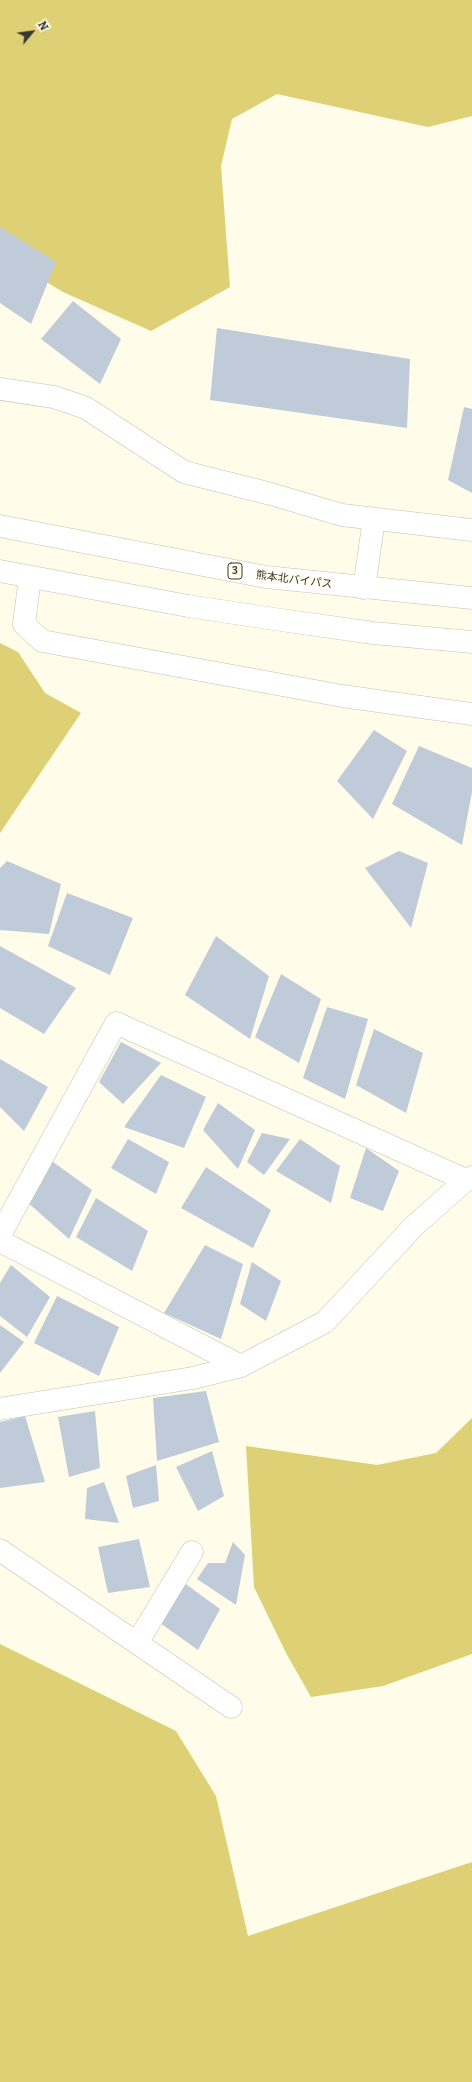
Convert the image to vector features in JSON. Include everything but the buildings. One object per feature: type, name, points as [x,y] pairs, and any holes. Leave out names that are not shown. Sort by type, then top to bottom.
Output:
[{"type":"main road","points":[[0,389],[54,397],[86,408],[184,472],[271,494],[342,515],[472,530]]},
{"type":"main road","points":[[364,588],[374,519]]},
{"type":"main road","name":"熊本北バイパス","points":[[0,526],[266,577],[472,598]]},
{"type":"main road","points":[[0,571],[188,606],[281,620],[373,633],[472,642]]},
{"type":"main road","points":[[30,577],[24,624],[42,641],[342,696],[472,714]]},
{"type":"main road","points":[[0,1234],[116,1023],[469,1178],[414,1226],[325,1322],[241,1366],[193,1378],[0,1409]]},
{"type":"main road","points":[[0,1241],[241,1366]]},
{"type":"main road","points":[[0,1550],[231,1707]]},
{"type":"main road","points":[[137,1643],[192,1552]]},
{"type":"shaded area","points":[[0,0],[472,0],[472,116],[428,127],[277,94],[232,119],[221,166],[230,287],[151,331],[63,292],[0,254]]},
{"type":"shaded area","points":[[0,643],[18,652],[45,693],[81,713],[0,833]]},
{"type":"shaded area","points":[[472,1418],[472,1654],[383,1686],[311,1697],[286,1653],[254,1587],[246,1446],[377,1465],[436,1453]]},
{"type":"shaded area","points":[[0,1644],[176,1731],[216,1796],[248,1936],[472,1862],[472,2082],[0,2082]]}]
